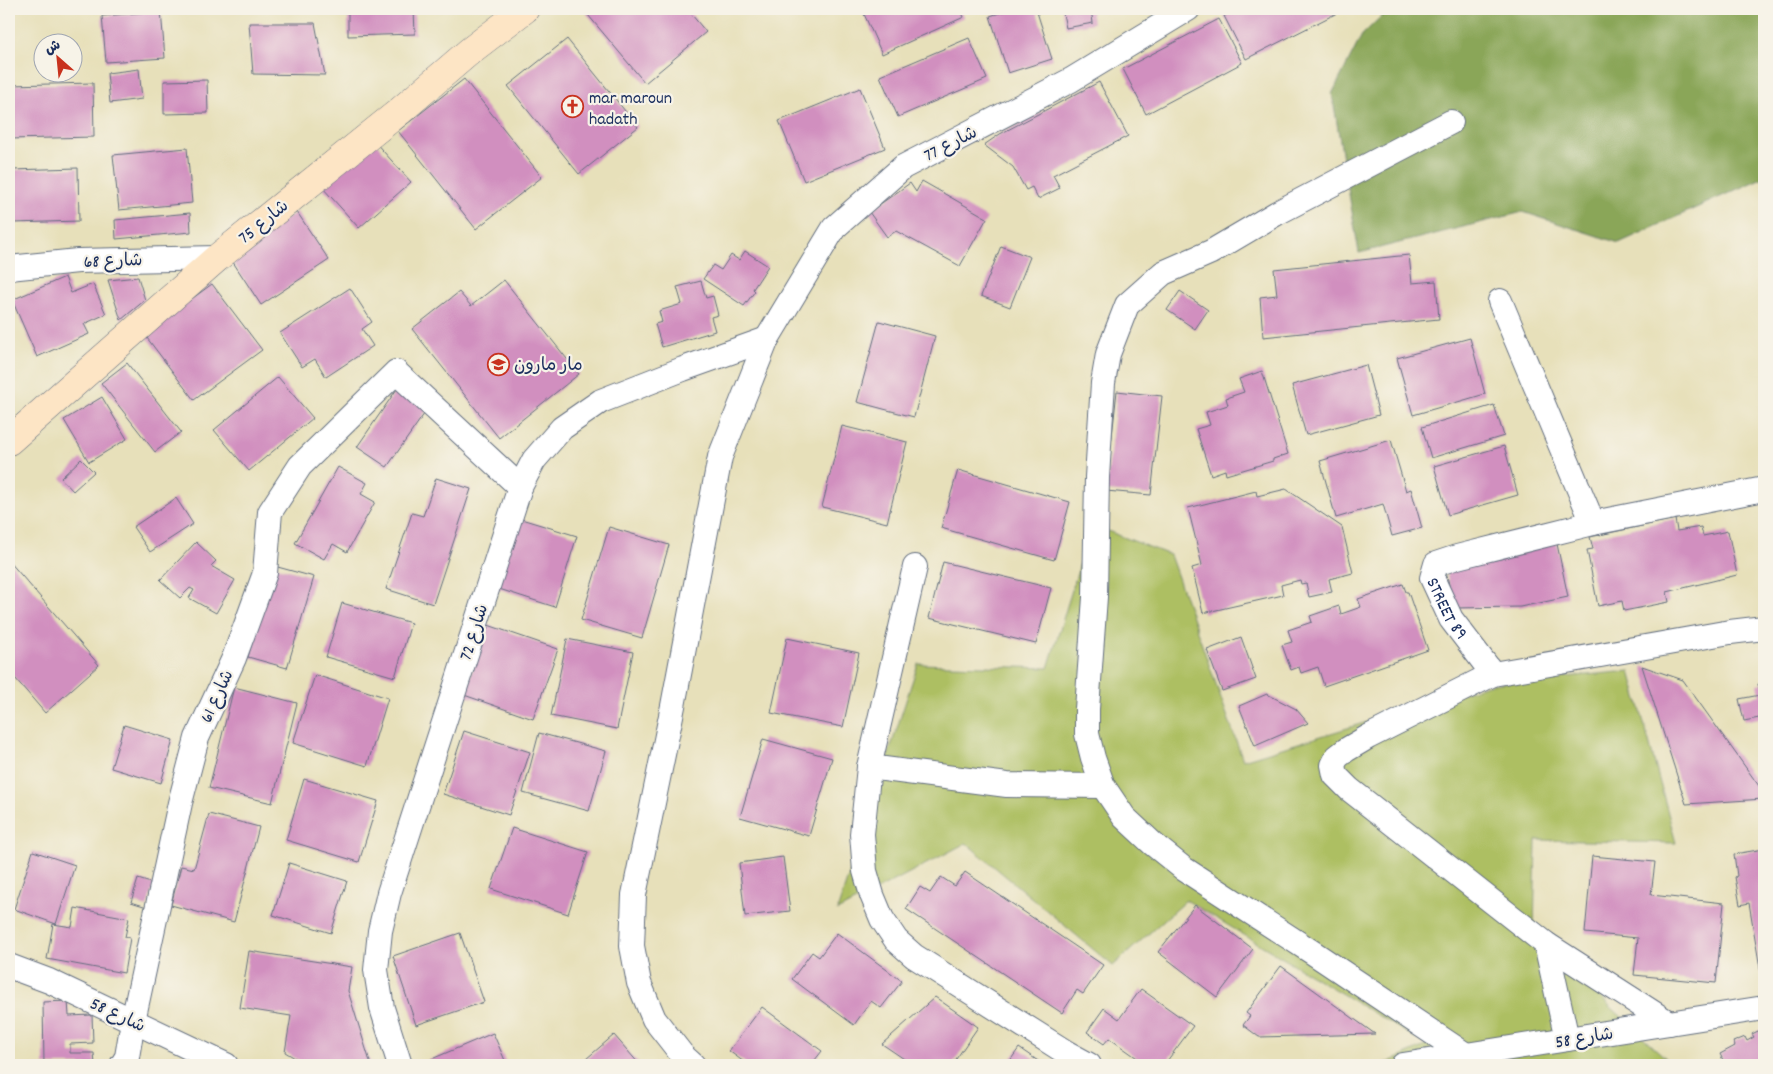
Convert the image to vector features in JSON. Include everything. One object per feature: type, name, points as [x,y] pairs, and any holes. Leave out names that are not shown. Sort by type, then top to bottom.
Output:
[{"type":"street","name":"شارع 75","points":[[9,441],[217,258],[400,111],[470,51],[525,9]]},
{"type":"street","name":"شارع 77","points":[[693,1065],[683,1056],[654,1018],[639,983],[632,946],[634,895],[675,696],[720,457],[768,339],[834,228],[902,167],[1071,80],[1188,9]]},
{"type":"street","points":[[1451,122],[1277,213],[1212,252],[1162,273],[1127,305],[1108,354],[1103,383],[1099,435],[1095,597],[1087,734],[1092,758],[1103,786],[1124,816],[1153,844],[1184,869],[1466,1055]]},
{"type":"street","name":"شارع 68","points":[[9,268],[78,261],[217,258]]},
{"type":"street","points":[[1500,300],[1594,523]]},
{"type":"street","name":"شارع 72","points":[[400,1065],[382,1008],[376,970],[380,931],[390,893],[520,487],[534,460],[562,428],[601,401],[768,339]]},
{"type":"street","name":"شارع 61","points":[[122,1065],[127,1057],[180,803],[196,738],[234,658],[265,572],[270,512],[300,466],[396,372],[520,487]]},
{"type":"street","name":"STREET 89","points":[[1493,674],[1451,619],[1432,578],[1436,564],[1594,523],[1764,489]]},
{"type":"street","points":[[914,567],[870,767],[862,834],[865,871],[872,895],[882,919],[896,940],[914,956],[1089,1065]]},
{"type":"street","points":[[1669,1023],[1546,944],[1349,789],[1335,775],[1333,765],[1337,757],[1354,744],[1493,674],[1730,632],[1764,628]]},
{"type":"street","points":[[870,767],[1007,785],[1103,786]]},
{"type":"street","points":[[1546,944],[1566,1040]]},
{"type":"street","name":"شارع 58","points":[[9,966],[49,981],[226,1065]]},
{"type":"street","name":"شارع 58","points":[[1403,1065],[1764,1008]]},
{"type":"green space","points":[[1389,9],[1764,9],[1764,177],[1619,243],[1523,212],[1359,253],[1332,94],[1362,35]]},
{"type":"green space","points":[[1092,525],[1170,555],[1243,760],[1491,684],[1630,671],[1676,843],[1536,840],[1534,935],[1673,1065],[1382,1065],[1427,1045],[1186,900],[1113,966],[966,843],[837,911],[918,664],[1048,668]]},
{"type":"building","points":[[348,9],[414,9],[415,34],[348,36]]},
{"type":"building","points":[[583,9],[687,9],[706,32],[645,83]]},
{"type":"building","points":[[876,9],[960,9],[964,17],[882,54],[864,14]]},
{"type":"building","points":[[1012,9],[1036,9],[1052,59],[1008,73],[990,16]]},
{"type":"building","points":[[1062,9],[1091,9],[1093,23],[1066,28]]},
{"type":"building","points":[[1239,9],[1345,9],[1246,59],[1224,16]]},
{"type":"building","points":[[161,11],[165,58],[106,62],[102,16]]},
{"type":"building","points":[[1219,19],[1242,63],[1146,114],[1123,69]]},
{"type":"building","points":[[249,23],[315,23],[325,75],[253,74]]},
{"type":"building","points":[[969,38],[987,79],[898,117],[880,76]]},
{"type":"building","name":"mar maroun hadath","points":[[567,39],[638,127],[579,174],[508,86]]},
{"type":"building","points":[[139,69],[142,99],[110,103],[107,73]]},
{"type":"building","points":[[464,79],[542,177],[476,229],[398,131]]},
{"type":"building","points":[[207,80],[208,113],[164,114],[164,81]]},
{"type":"building","points":[[1099,82],[1128,136],[1053,175],[1060,188],[1038,199],[1032,187],[1026,190],[1013,167],[984,145],[1000,134]]},
{"type":"building","points":[[93,83],[94,137],[9,139],[9,85]]},
{"type":"building","points":[[860,88],[885,148],[804,181],[779,121]]},
{"type":"building","points":[[373,140],[411,182],[359,228],[322,187]]},
{"type":"building","points":[[187,148],[192,203],[119,210],[113,155]]},
{"type":"building","points":[[78,168],[79,221],[13,223],[12,170]]},
{"type":"building","points":[[922,181],[987,218],[960,266],[896,231],[887,237],[869,212],[910,183],[916,192]]},
{"type":"building","points":[[297,212],[329,260],[261,305],[229,256]]},
{"type":"building","points":[[190,213],[191,232],[116,239],[115,220]]},
{"type":"building","points":[[1001,246],[1030,257],[1010,307],[981,296]]},
{"type":"building","points":[[745,251],[768,266],[753,289],[755,291],[744,306],[703,279],[713,265],[721,270],[731,255],[739,260]]},
{"type":"building","points":[[1409,255],[1412,283],[1436,281],[1439,319],[1263,337],[1260,297],[1277,295],[1274,269]]},
{"type":"building","points":[[65,277],[71,293],[93,284],[106,314],[84,324],[89,334],[37,357],[12,300]]},
{"type":"building","points":[[138,277],[145,300],[121,320],[108,280]]},
{"type":"building","points":[[504,280],[579,374],[499,438],[412,329],[459,292],[471,306]]},
{"type":"building","points":[[701,281],[706,298],[713,296],[718,315],[711,317],[715,331],[662,347],[655,324],[662,322],[659,311],[682,304],[677,287]]},
{"type":"building","points":[[212,284],[262,350],[194,400],[144,334]]},
{"type":"building","points":[[350,288],[372,322],[362,329],[373,346],[326,377],[315,359],[302,367],[280,333]]},
{"type":"building","points":[[1180,291],[1208,310],[1195,329],[1167,310]]},
{"type":"building","points":[[879,321],[935,336],[914,417],[857,402]]},
{"type":"building","points":[[1470,338],[1485,394],[1413,415],[1397,358]]},
{"type":"building","points":[[127,363],[181,432],[155,452],[101,383]]},
{"type":"building","points":[[1366,365],[1379,415],[1306,435],[1292,385]]},
{"type":"building","points":[[1262,371],[1288,454],[1273,459],[1273,461],[1226,475],[1225,470],[1211,475],[1196,429],[1210,425],[1206,412],[1228,405],[1226,398],[1244,392],[1239,379]]},
{"type":"building","points":[[278,377],[313,418],[249,471],[214,430]]},
{"type":"building","points":[[399,386],[429,407],[387,467],[357,447]]},
{"type":"building","points":[[1117,391],[1162,396],[1151,495],[1106,491]]},
{"type":"building","points":[[102,397],[127,439],[89,462],[64,420]]},
{"type":"building","points":[[1494,405],[1504,436],[1431,458],[1422,427]]},
{"type":"building","points":[[842,426],[907,442],[887,523],[822,507]]},
{"type":"building","points":[[1391,440],[1406,491],[1411,489],[1422,528],[1392,536],[1383,504],[1336,518],[1320,461]]},
{"type":"building","points":[[1504,446],[1518,495],[1448,515],[1434,466]]},
{"type":"building","points":[[81,459],[94,472],[73,491],[61,478]]},
{"type":"building","points":[[338,467],[367,483],[361,494],[375,502],[347,552],[333,544],[324,559],[295,543]]},
{"type":"building","points":[[958,470],[1070,502],[1054,560],[941,528]]},
{"type":"building","points":[[436,478],[471,489],[433,604],[386,589],[412,513],[423,516]]},
{"type":"building","points":[[1286,489],[1342,527],[1353,573],[1329,579],[1332,592],[1309,597],[1306,583],[1301,584],[1300,580],[1281,585],[1283,595],[1203,613],[1192,568],[1202,565],[1188,508],[1256,491],[1257,496]]},
{"type":"building","points":[[176,498],[193,524],[150,552],[133,527]]},
{"type":"building","points":[[518,518],[577,536],[555,607],[496,588]]},
{"type":"building","points":[[1675,519],[1677,531],[1701,527],[1703,536],[1728,531],[1737,575],[1667,592],[1669,602],[1624,611],[1622,601],[1598,606],[1587,550],[1593,549],[1590,537]]},
{"type":"building","points":[[609,527],[669,545],[642,638],[581,620]]},
{"type":"building","points":[[1556,539],[1568,597],[1520,607],[1454,608],[1446,571],[1509,557],[1507,550]]},
{"type":"building","points":[[196,542],[216,561],[211,566],[235,580],[216,613],[189,598],[194,590],[190,588],[180,598],[160,580]]},
{"type":"building","points":[[9,561],[99,665],[45,713],[9,671]]},
{"type":"building","points":[[943,562],[1051,588],[1036,644],[929,618]]},
{"type":"building","points":[[274,566],[314,577],[287,668],[248,657]]},
{"type":"building","points":[[1403,584],[1406,592],[1408,592],[1428,650],[1324,686],[1318,667],[1301,673],[1299,667],[1291,670],[1282,645],[1292,642],[1288,630],[1312,622],[1310,616],[1339,606],[1341,614],[1361,607],[1358,599]]},
{"type":"building","points":[[342,603],[411,623],[395,677],[326,657]]},
{"type":"building","points":[[488,625],[558,649],[533,719],[464,695]]},
{"type":"building","points":[[1241,637],[1256,679],[1222,691],[1207,650]]},
{"type":"building","points":[[787,638],[859,653],[843,727],[771,713]]},
{"type":"building","points":[[567,639],[633,652],[617,729],[551,716]]},
{"type":"building","points":[[1642,666],[1683,680],[1764,793],[1764,799],[1686,804]]},
{"type":"building","points":[[315,675],[388,698],[367,766],[293,743]]},
{"type":"building","points":[[1764,683],[1764,717],[1744,721],[1739,699],[1760,695],[1758,684]]},
{"type":"building","points":[[234,687],[297,703],[272,803],[209,788]]},
{"type":"building","points":[[1267,694],[1296,709],[1308,723],[1255,746],[1239,706]]},
{"type":"building","points":[[124,725],[173,740],[161,783],[111,768]]},
{"type":"building","points":[[464,731],[530,752],[509,815],[443,794]]},
{"type":"building","points":[[539,733],[606,751],[589,811],[523,793]]},
{"type":"building","points":[[763,739],[832,758],[809,836],[740,817]]},
{"type":"building","points":[[304,779],[378,801],[359,862],[286,840]]},
{"type":"building","points":[[209,814],[259,827],[234,922],[171,905],[181,866],[194,869]]},
{"type":"building","points":[[512,828],[588,852],[568,914],[491,889]]},
{"type":"building","points":[[1764,849],[1764,973],[1761,974],[1749,903],[1740,905],[1735,877],[1737,876],[1734,854]]},
{"type":"building","points":[[33,851],[75,865],[56,924],[14,909]]},
{"type":"building","points":[[1592,856],[1655,862],[1651,895],[1724,903],[1716,983],[1634,975],[1638,938],[1585,933]]},
{"type":"building","points":[[783,857],[790,911],[745,916],[739,863]]},
{"type":"building","points":[[289,863],[347,881],[331,933],[273,915]]},
{"type":"building","points":[[965,872],[1103,965],[1083,994],[1077,990],[1062,1013],[906,909],[920,887],[930,893],[941,877],[955,886]]},
{"type":"building","points":[[138,879],[154,884],[147,907],[131,902]]},
{"type":"building","points":[[1195,905],[1253,949],[1217,997],[1158,952]]},
{"type":"building","points":[[75,908],[129,918],[125,937],[130,938],[124,973],[47,959],[53,924],[72,927]]},
{"type":"building","points":[[460,933],[484,1002],[416,1025],[393,956]]},
{"type":"building","points":[[837,933],[902,981],[881,1008],[871,1001],[854,1025],[792,979],[812,952],[819,957]]},
{"type":"building","points":[[249,951],[352,967],[348,991],[371,1065],[307,1065],[285,1052],[291,1016],[240,1008]]},
{"type":"building","points":[[1281,966],[1375,1034],[1259,1037],[1243,1025],[1250,1016],[1246,1013]]},
{"type":"building","points":[[1141,989],[1193,1026],[1164,1065],[1147,1065],[1109,1038],[1104,1044],[1087,1032],[1104,1008],[1119,1019]]},
{"type":"building","points":[[935,997],[978,1027],[952,1065],[913,1065],[882,1044]]},
{"type":"building","points":[[68,1001],[69,1016],[92,1015],[93,1043],[70,1044],[70,1053],[94,1053],[95,1065],[44,1065],[43,1002]]},
{"type":"building","points":[[762,1007],[822,1051],[811,1065],[748,1065],[729,1051]]},
{"type":"building","points":[[1764,1028],[1764,1065],[1717,1065],[1724,1062],[1720,1054],[1735,1046],[1733,1042],[1745,1037],[1747,1041],[1754,1037],[1752,1034]]},
{"type":"building","points":[[493,1033],[507,1065],[429,1065],[427,1061]]},
{"type":"building","points":[[614,1035],[640,1065],[579,1065]]},
{"type":"building","points":[[1019,1048],[1044,1065],[1007,1065]]},
{"type":"place","name":"mar maroun hadath","points":[[573,107]]},
{"type":"place","name":"مار مارون","points":[[498,364]]}]
